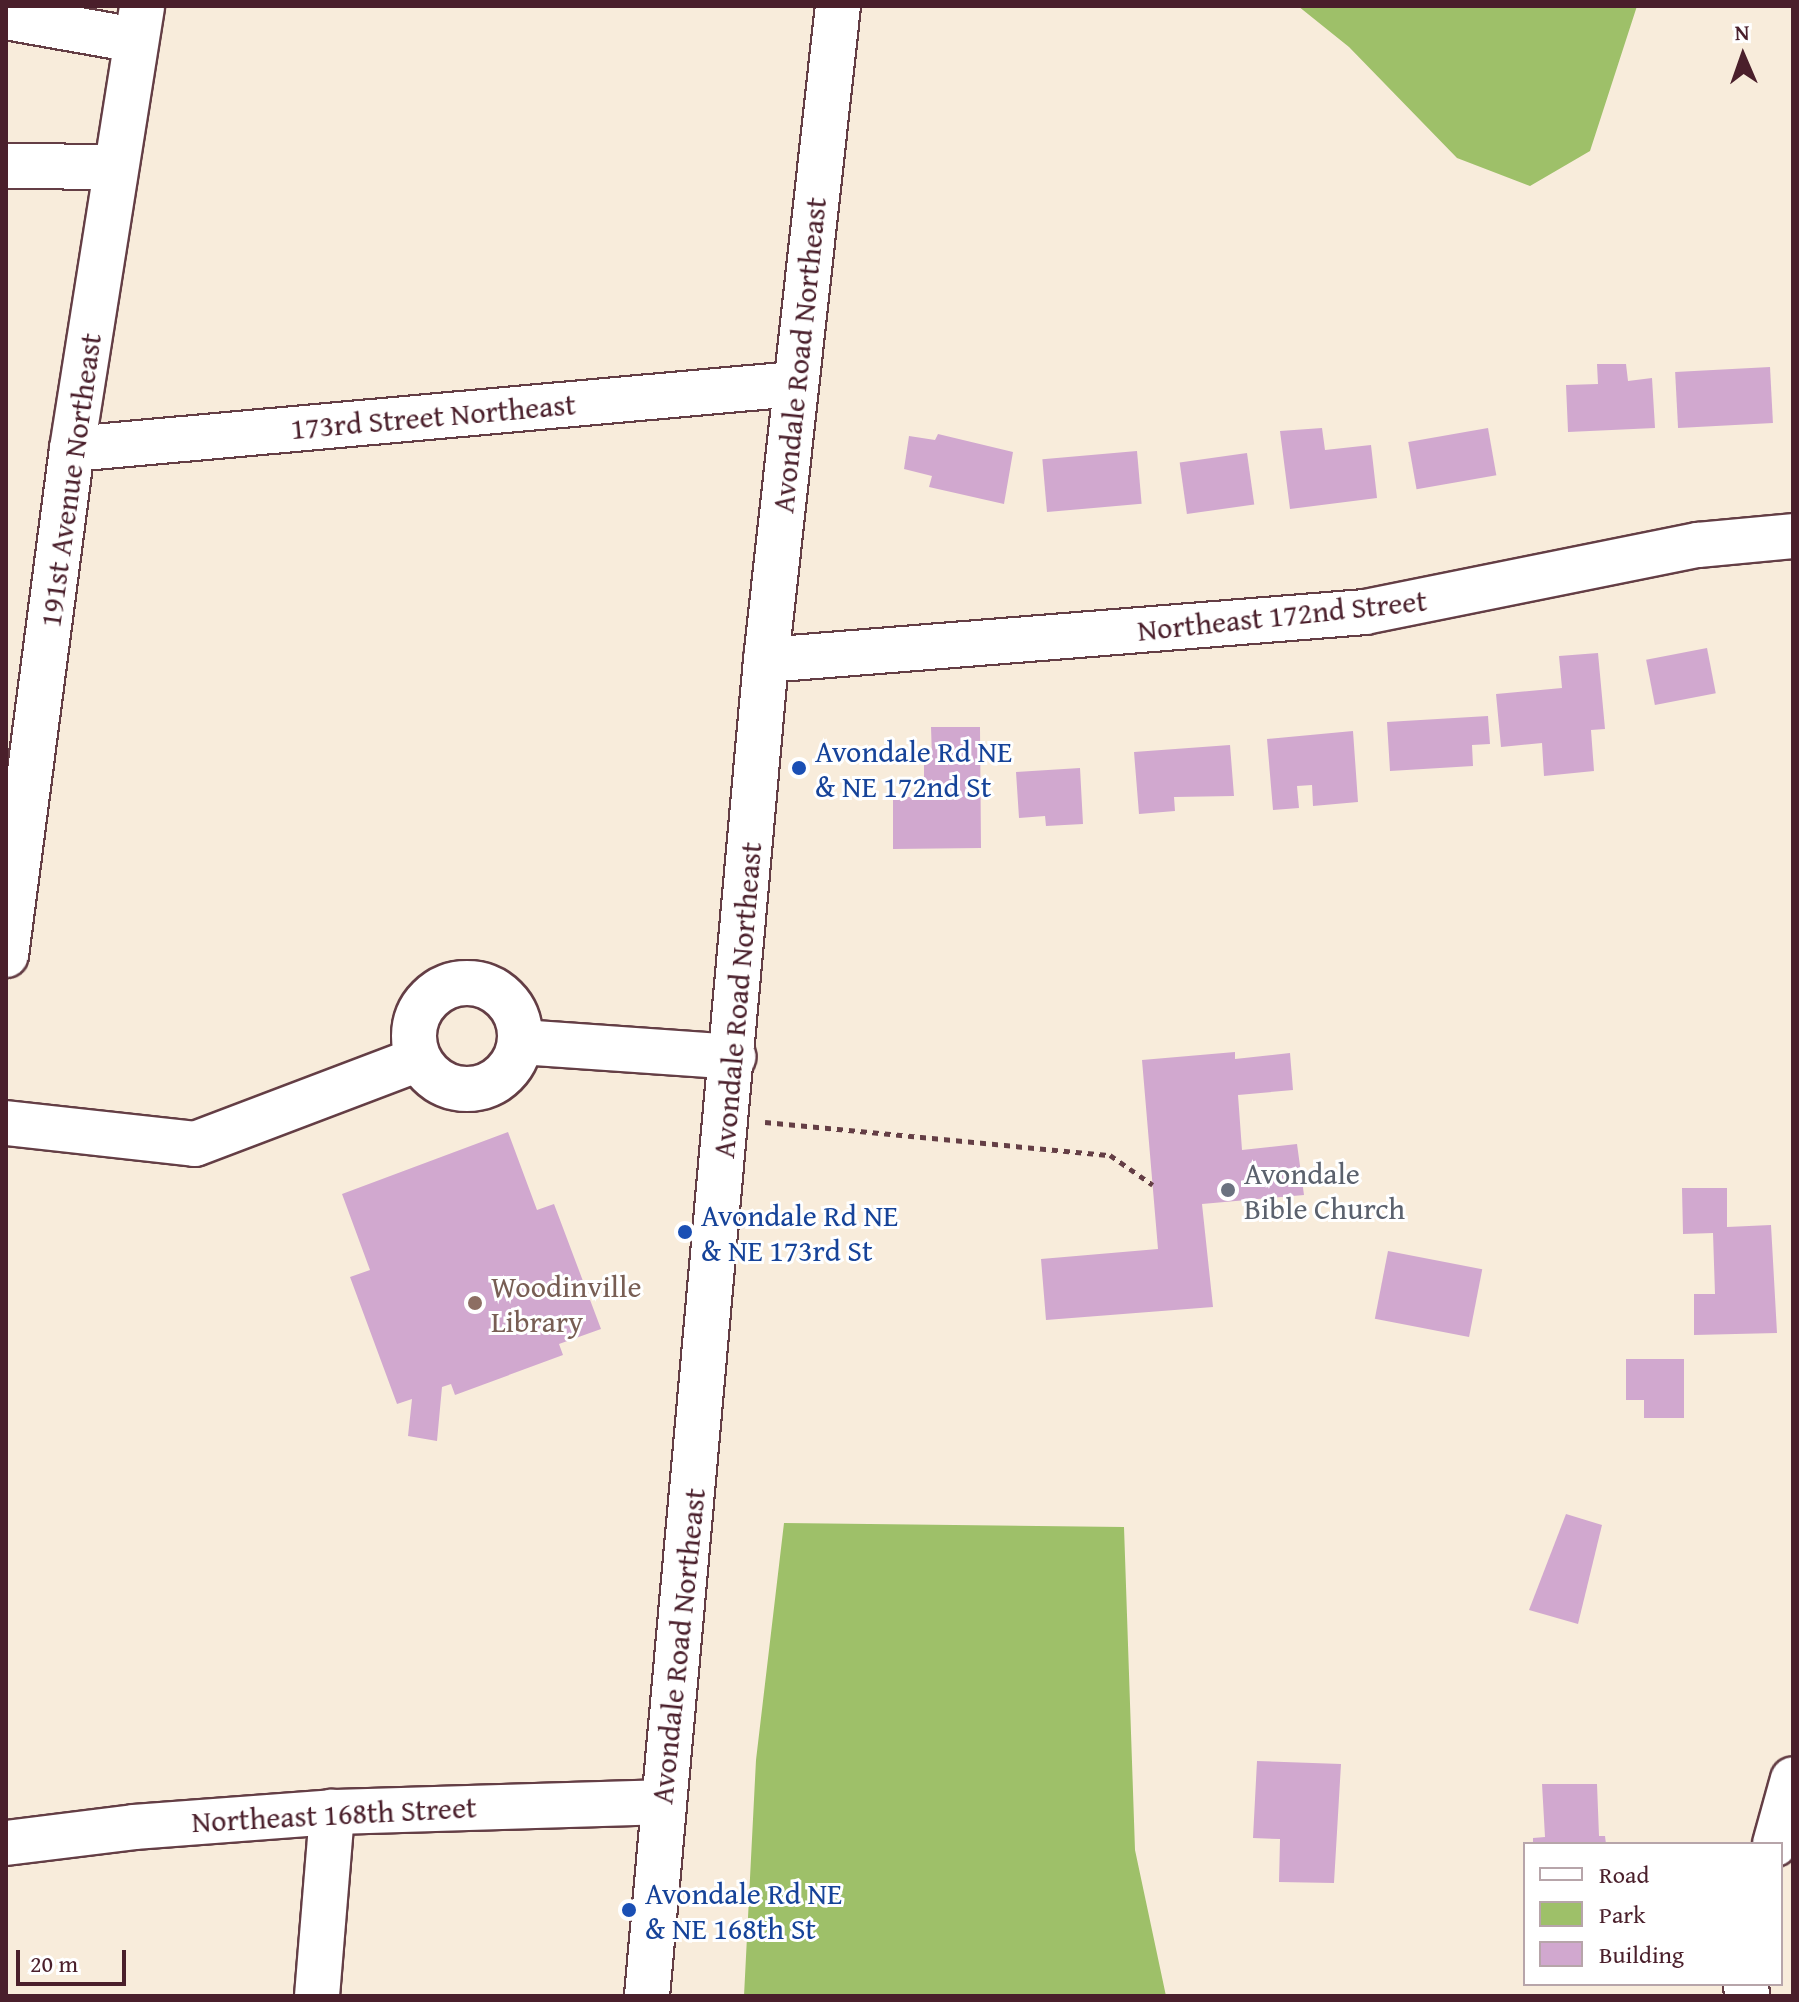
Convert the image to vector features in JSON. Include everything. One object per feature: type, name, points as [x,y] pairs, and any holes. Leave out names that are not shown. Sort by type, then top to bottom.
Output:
[{"type":"street","name":"Avondale Road Northeast","points":[[647,1996],[766,660],[838,6]]},
{"type":"street","points":[[6,17],[138,23]]},
{"type":"street","name":"191st Avenue Northeast","points":[[6,955],[72,449],[138,23]]},
{"type":"street","points":[[6,166],[115,167]]},
{"type":"street","name":"173rd Street Northeast","points":[[72,449],[795,384]]},
{"type":"street","name":"Northeast 172nd Street","points":[[766,660],[1365,612],[1698,545],[1793,536]]},
{"type":"street","points":[[454,983],[497,991],[515,1014],[521,1042],[512,1066],[482,1087],[455,1087],[416,1060],[416,1022],[423,1008],[454,983]]},
{"type":"street","points":[[521,1042],[733,1057]]},
{"type":"street","points":[[6,1123],[195,1144],[416,1060]]},
{"type":"street","points":[[1776,1842],[1793,1779]]},
{"type":"street","name":"Northeast 168th Street","points":[[6,1843],[134,1827],[332,1812],[663,1802]]},
{"type":"street","points":[[317,1996],[332,1812]]},
{"type":"path","points":[[759,1121],[1110,1155],[1153,1185]]},
{"type":"green space","points":[[1298,6],[1637,6],[1590,151],[1530,186],[1457,158],[1349,47]]},
{"type":"green space","points":[[784,1523],[1124,1527],[1135,1850],[1166,1996],[744,1996],[756,1760]]},
{"type":"building","points":[[1597,364],[1626,364],[1628,381],[1652,378],[1655,428],[1568,432],[1566,385],[1598,384]]},
{"type":"building","points":[[1770,367],[1773,423],[1678,428],[1675,372]]},
{"type":"building","points":[[1322,428],[1325,450],[1371,445],[1377,498],[1290,509],[1280,431]]},
{"type":"building","points":[[1488,428],[1496,475],[1417,489],[1408,442]]},
{"type":"building","points":[[938,434],[1013,452],[1004,504],[929,487],[932,476],[904,469],[909,436],[935,440]]},
{"type":"building","points":[[1137,451],[1142,504],[1047,512],[1042,459]]},
{"type":"building","points":[[1247,453],[1254,504],[1187,514],[1180,462]]},
{"type":"building","points":[[1707,648],[1716,693],[1655,705],[1646,660]]},
{"type":"building","points":[[1598,653],[1605,729],[1591,730],[1594,771],[1544,776],[1542,743],[1501,747],[1496,694],[1562,688],[1559,656]]},
{"type":"building","points":[[1488,716],[1490,744],[1472,745],[1473,766],[1390,771],[1387,722]]},
{"type":"building","points":[[931,727],[980,727],[981,848],[893,849],[893,797],[924,797],[924,757],[932,758]]},
{"type":"building","points":[[1353,731],[1358,802],[1313,806],[1312,785],[1297,786],[1299,808],[1273,810],[1267,739]]},
{"type":"building","points":[[1230,745],[1234,796],[1174,797],[1175,811],[1139,814],[1134,752]]},
{"type":"building","points":[[1080,768],[1083,824],[1046,826],[1045,816],[1019,818],[1016,772]]},
{"type":"building","name":"Avondale Bible Church","points":[[1235,1052],[1235,1059],[1290,1053],[1293,1090],[1238,1095],[1242,1150],[1297,1144],[1304,1195],[1202,1204],[1213,1307],[1046,1320],[1041,1259],[1158,1249],[1142,1060]]},
{"type":"building","name":"Woodinville Library","points":[[508,1132],[537,1210],[554,1204],[601,1329],[559,1344],[563,1355],[455,1395],[451,1384],[442,1387],[437,1441],[408,1436],[412,1399],[397,1404],[350,1277],[370,1270],[342,1194]]},
{"type":"building","points":[[1682,1188],[1727,1188],[1727,1227],[1771,1225],[1777,1333],[1694,1335],[1694,1294],[1715,1294],[1713,1233],[1683,1234]]},
{"type":"building","points":[[1388,1251],[1482,1269],[1469,1337],[1375,1319]]},
{"type":"building","points":[[1626,1359],[1684,1359],[1684,1418],[1644,1418],[1644,1400],[1626,1400]]},
{"type":"building","points":[[1566,1514],[1602,1525],[1578,1624],[1529,1610]]},
{"type":"building","points":[[1257,1761],[1341,1764],[1334,1883],[1279,1882],[1280,1839],[1253,1838]]},
{"type":"building","points":[[1542,1784],[1597,1784],[1599,1836],[1605,1836],[1606,1842],[1533,1842],[1533,1838],[1545,1837]]},
{"type":"place","name":"Avondale Rd NE & NE 172nd St","points":[[799,768]]},
{"type":"place","name":"Avondale Bible Church","points":[[1228,1190]]},
{"type":"place","name":"Avondale Rd NE & NE 173rd St","points":[[685,1232]]},
{"type":"place","name":"Woodinville Library","points":[[475,1303]]},
{"type":"place","name":"Avondale Rd NE & NE 168th St","points":[[629,1910]]}]
